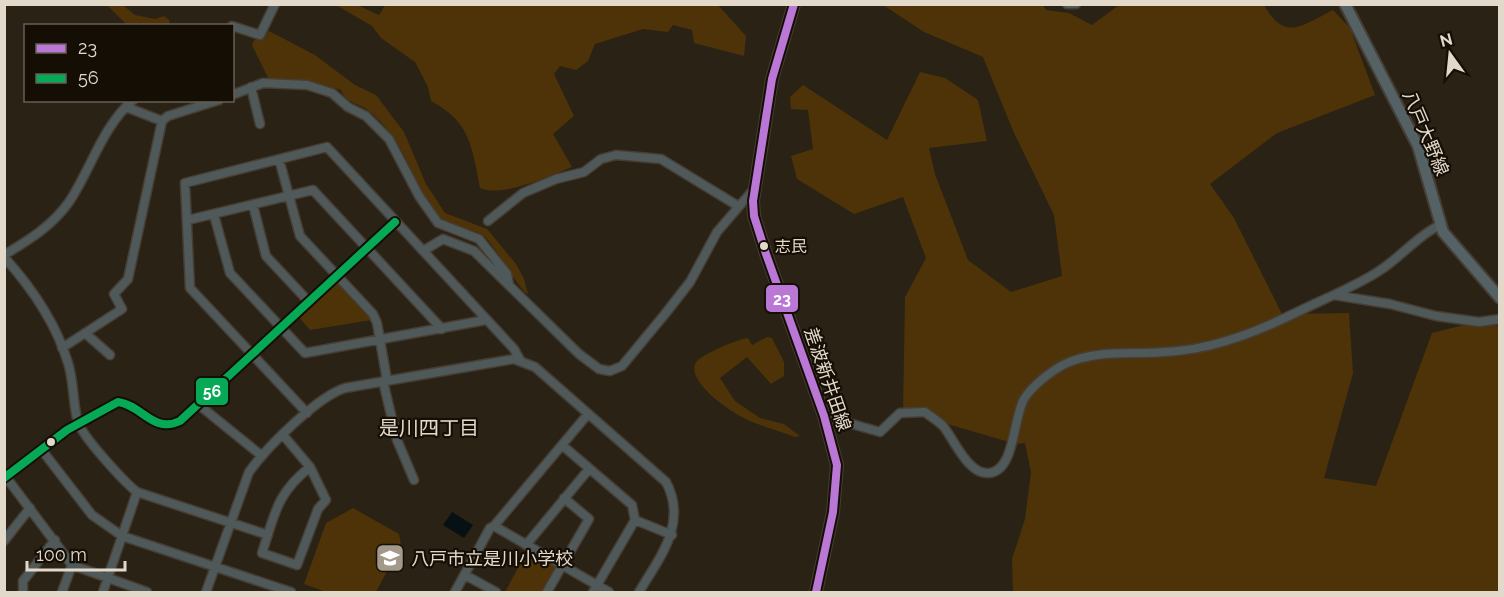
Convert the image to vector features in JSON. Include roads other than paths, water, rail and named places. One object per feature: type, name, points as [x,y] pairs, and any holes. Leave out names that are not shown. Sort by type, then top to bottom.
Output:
[{"type":"main road","name":"差波新井田線","points":[[794,4],[771,79],[754,189],[754,216],[833,442],[837,480],[816,592]]},
{"type":"main road","name":"八戸大野線","points":[[1345,4],[1418,146],[1430,181],[1440,225],[1453,247],[1500,298]]},
{"type":"street","points":[[234,27],[260,34],[275,4]]},
{"type":"street","points":[[1067,4],[1076,4]]},
{"type":"street","points":[[234,94],[263,83],[313,87],[332,93],[348,107],[366,116],[389,140],[419,196],[438,224],[479,239],[507,274],[509,286]]},
{"type":"street","points":[[251,87],[260,124]]},
{"type":"street","points":[[62,348],[122,309],[114,294],[128,279],[162,121],[168,116],[213,102]]},
{"type":"street","points":[[162,121],[129,104],[112,123],[69,201],[57,217],[38,235],[4,256],[35,294],[62,348],[72,381],[78,423],[122,480],[136,492],[268,535]]},
{"type":"street","points":[[307,413],[190,288],[185,183],[327,147],[514,349],[520,360]]},
{"type":"street","points":[[488,221],[523,193],[556,179],[584,172],[601,159],[616,155],[661,159],[738,206]]},
{"type":"street","points":[[279,159],[300,236],[373,314],[380,340],[385,381],[397,440],[414,480]]},
{"type":"street","points":[[423,251],[440,239],[463,244],[486,262],[579,354],[605,372],[615,370],[640,345],[690,282],[717,232],[754,189]]},
{"type":"street","points":[[188,220],[313,190],[442,329]]},
{"type":"street","points":[[253,205],[266,256],[309,302]]},
{"type":"street","points":[[214,214],[230,273],[305,353],[486,320]]},
{"type":"street","points":[[147,592],[72,565],[5,477],[78,423],[118,402],[157,424],[168,425],[180,421],[395,222]]},
{"type":"street","points":[[824,416],[880,432],[900,413],[925,412],[943,427],[973,466],[985,473],[992,473],[1002,467],[1007,459],[1016,420],[1025,398],[1042,380],[1063,365],[1098,354],[1166,352],[1224,342],[1258,331],[1381,270],[1426,232],[1440,225]]},
{"type":"street","points":[[1334,295],[1390,304],[1436,316],[1479,322],[1500,319]]},
{"type":"street","points":[[85,333],[110,355]]},
{"type":"street","points":[[206,592],[244,483],[262,456],[307,413],[337,391],[502,360],[520,360],[535,367],[666,482],[674,508],[672,535],[639,592]]},
{"type":"street","points":[[199,405],[262,456]]},
{"type":"street","points":[[455,592],[490,528],[588,414]]},
{"type":"street","points":[[283,435],[310,467],[326,500],[318,509],[297,565],[262,553],[280,497],[291,483],[310,467]]},
{"type":"street","points":[[562,445],[632,505],[635,520],[595,589]]},
{"type":"street","points":[[41,449],[92,515],[122,536],[215,567],[265,588],[291,592]]},
{"type":"street","points":[[526,545],[589,469]]},
{"type":"street","points":[[103,592],[136,492]]},
{"type":"street","points":[[547,592],[588,519],[564,498]]},
{"type":"street","points":[[4,541],[30,508]]},
{"type":"street","points":[[635,520],[672,535]]},
{"type":"street","points":[[494,526],[562,566],[595,589],[609,592]]},
{"type":"street","points":[[22,592],[23,581],[55,540]]},
{"type":"street","points":[[63,592],[72,565]]},
{"type":"street","points":[[465,574],[496,592]]},
{"type":"place","name":"志民","points":[[764,246]]},
{"type":"place","name":"八戸市立是川小学校","points":[[390,558]]},
{"type":"district","name":"是川四丁目","points":[[429,428]]}]
